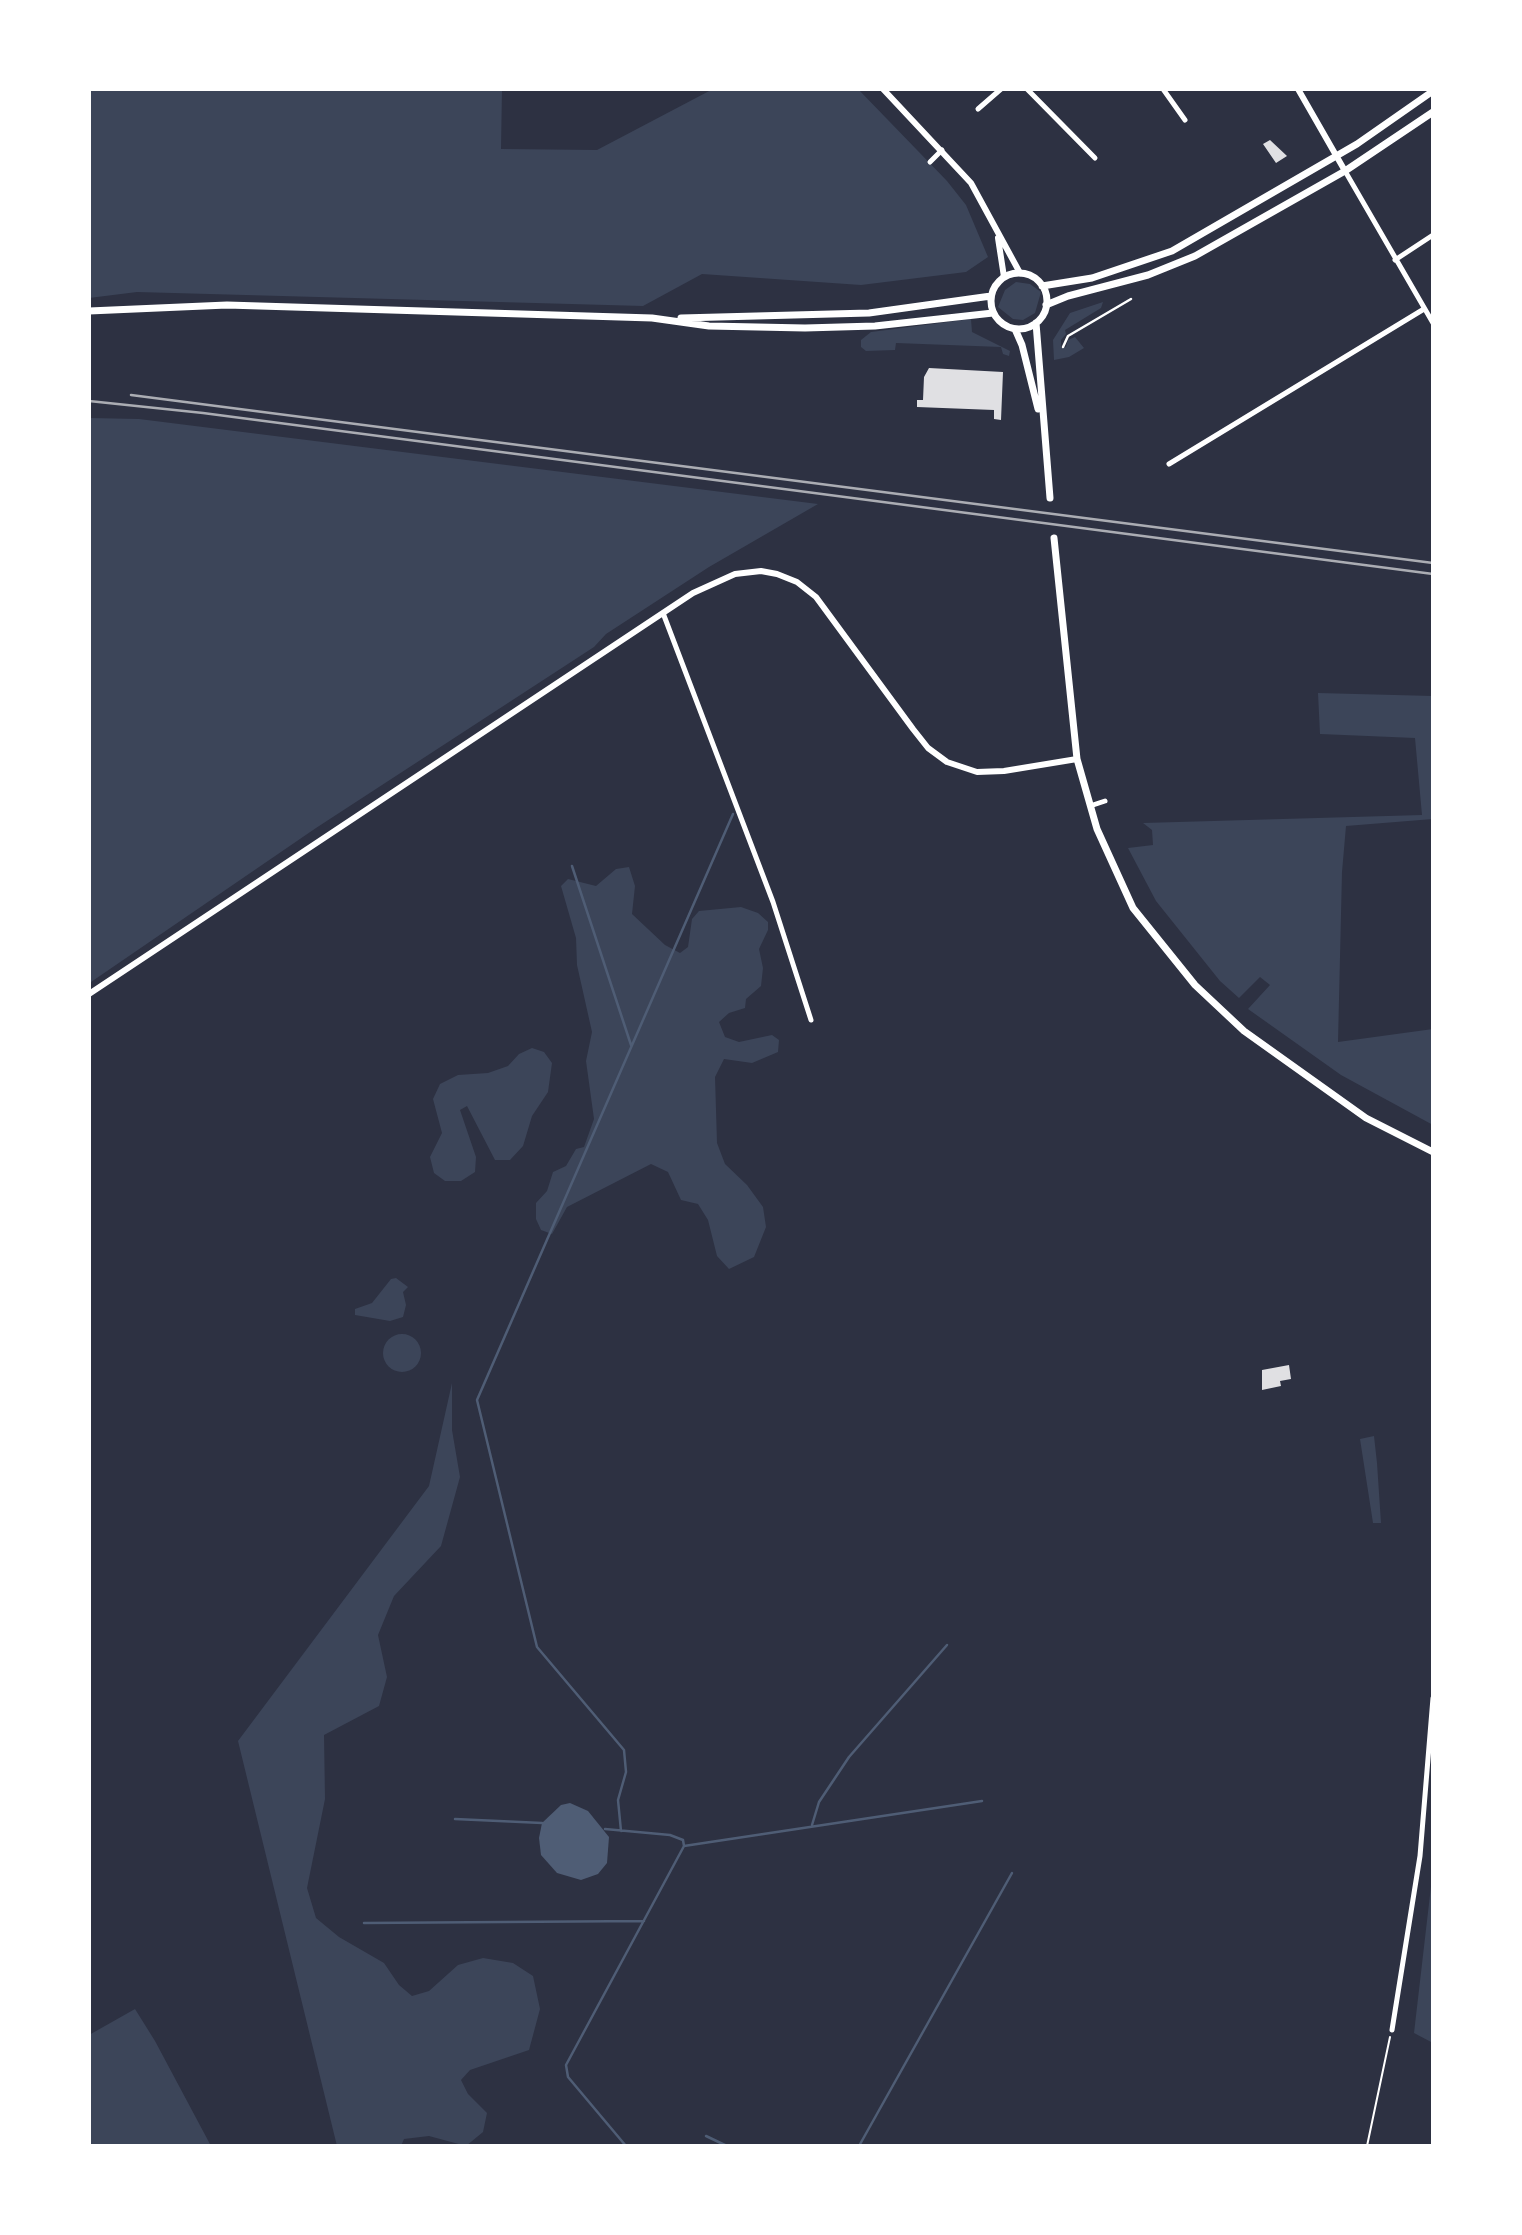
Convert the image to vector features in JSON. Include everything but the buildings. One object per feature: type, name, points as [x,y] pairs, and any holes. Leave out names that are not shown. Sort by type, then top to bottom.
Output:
[{"type":"main road","points":[[1042,286],[1092,278],[1172,251],[1337,156],[1415,107],[1433,91]]},
{"type":"main road","points":[[1046,305],[1180,264],[1345,171],[1433,111]]},
{"type":"main road","points":[[1036,323],[1015,329],[1003,324],[993,313],[991,296],[1004,277],[1020,273],[1028,275],[1042,286],[1046,305],[1036,323],[1050,498]]},
{"type":"main road","points":[[89,311],[227,305],[670,319],[728,315],[869,313],[991,296]]},
{"type":"main road","points":[[670,319],[709,326],[805,328],[875,326],[993,313]]},
{"type":"main road","points":[[1015,329],[1032,379],[1044,437]]},
{"type":"main road","points":[[1054,538],[1077,759],[1106,852],[1133,908],[1206,997],[1244,1031],[1366,1118],[1433,1152]]},
{"type":"street","points":[[883,89],[942,150],[979,195],[1020,273]]},
{"type":"street","points":[[978,109],[1000,89]]},
{"type":"street","points":[[1027,89],[1095,158]]},
{"type":"street","points":[[1163,89],[1185,121]]},
{"type":"street","points":[[1298,89],[1433,323]]},
{"type":"street","points":[[930,162],[942,150]]},
{"type":"street","points":[[997,233],[1004,277]]},
{"type":"street","points":[[1395,260],[1433,235]]},
{"type":"street","points":[[1169,464],[1424,309]]},
{"type":"street","points":[[90,992],[663,612],[727,575],[761,571],[787,578],[816,597],[928,748],[947,762],[977,772],[1004,771],[1077,759]]},
{"type":"street","points":[[663,612],[774,902],[811,1020]]},
{"type":"street","points":[[1090,806],[1105,801]]},
{"type":"street","points":[[1392,2029],[1420,1856],[1433,1698]]},
{"type":"lane","points":[[1063,347],[1068,336],[1131,299]]},
{"type":"path","points":[[1367,2146],[1392,2029]]},
{"type":"shaded area","points":[[89,89],[502,89],[501,149],[597,150],[713,89],[858,89],[947,181],[966,205],[988,257],[966,272],[861,285],[702,274],[643,306],[137,292],[89,298]]},
{"type":"shaded area","points":[[1016,282],[1030,284],[1041,292],[1035,313],[1023,320],[1013,319],[998,307],[1005,290]]},
{"type":"shaded area","points":[[1103,302],[1101,308],[1065,330],[1061,348],[1066,347],[1068,340],[1075,337],[1084,348],[1069,357],[1054,360],[1053,340],[1070,313]]},
{"type":"shaded area","points":[[971,319],[972,332],[1010,351],[1009,356],[1003,354],[1001,347],[896,343],[895,350],[866,351],[861,347],[861,340],[871,332]]},
{"type":"shaded area","points":[[89,418],[139,419],[818,504],[709,567],[606,634],[594,647],[316,828],[91,982]]},
{"type":"shaded area","points":[[1318,693],[1433,696],[1433,819],[1346,826],[1342,872],[1338,1042],[1433,1029],[1433,1125],[1341,1075],[1248,1009],[1270,985],[1260,977],[1239,998],[1220,981],[1156,901],[1128,848],[1153,845],[1152,830],[1143,823],[1422,815],[1415,738],[1320,734]]},
{"type":"shaded area","points":[[629,867],[635,886],[632,914],[665,945],[680,953],[688,947],[692,919],[699,911],[741,907],[758,913],[768,922],[768,930],[759,949],[763,968],[761,986],[746,999],[745,1008],[729,1013],[719,1022],[725,1037],[739,1042],[772,1035],[779,1040],[778,1052],[752,1063],[724,1059],[715,1077],[717,1143],[725,1164],[747,1185],[763,1207],[766,1227],[754,1257],[729,1269],[717,1256],[708,1220],[698,1204],[681,1200],[668,1172],[651,1164],[567,1207],[552,1234],[541,1230],[536,1219],[536,1203],[547,1191],[553,1172],[566,1166],[576,1149],[584,1147],[594,1119],[586,1061],[592,1032],[577,965],[576,938],[561,886],[568,879],[596,886],[616,869]]},
{"type":"shaded area","points":[[532,1048],[544,1052],[552,1063],[548,1092],[532,1116],[523,1146],[510,1160],[495,1160],[467,1106],[460,1110],[476,1157],[475,1172],[461,1181],[445,1181],[434,1173],[430,1157],[442,1133],[433,1099],[440,1084],[458,1075],[488,1073],[508,1066],[519,1054]]},
{"type":"shaded area","points":[[396,1278],[408,1287],[403,1292],[406,1305],[403,1317],[390,1321],[355,1315],[355,1309],[372,1303],[391,1279]]},
{"type":"shaded area","points":[[402,1334],[415,1340],[421,1353],[415,1366],[402,1372],[389,1366],[383,1353],[389,1340]]},
{"type":"shaded area","points":[[452,1383],[452,1430],[460,1477],[441,1546],[394,1596],[378,1635],[387,1677],[379,1706],[324,1735],[325,1799],[307,1888],[316,1918],[339,1937],[384,1963],[399,1985],[412,1996],[429,1991],[458,1965],[483,1958],[513,1963],[533,1976],[540,2009],[529,2050],[470,2070],[461,2080],[468,2094],[487,2113],[483,2132],[466,2146],[429,2136],[404,2139],[401,2146],[337,2146],[238,1741],[429,1486]]},
{"type":"shaded area","points":[[1374,1436],[1381,1523],[1373,1523],[1360,1439]]},
{"type":"shaded area","points":[[570,1803],[588,1811],[609,1837],[607,1863],[598,1874],[581,1880],[557,1873],[541,1855],[539,1838],[542,1823],[561,1805]]},
{"type":"shaded area","points":[[1433,1869],[1433,2043],[1414,2033]]},
{"type":"shaded area","points":[[135,2009],[211,2146],[89,2146],[89,2035]]},
{"type":"waterway","points":[[621,1831],[618,1800],[626,1772],[624,1750],[537,1647],[477,1400],[733,814]]},
{"type":"waterway","points":[[572,866],[631,1045]]},
{"type":"waterway","points":[[812,1825],[819,1802],[849,1757],[947,1645]]},
{"type":"waterway","points":[[684,1846],[982,1801]]},
{"type":"waterway","points":[[455,1819],[542,1823]]},
{"type":"waterway","points":[[605,1829],[670,1835],[683,1840],[684,1846],[566,2065],[568,2077],[626,2146]]},
{"type":"waterway","points":[[859,2146],[1012,1873]]},
{"type":"waterway","points":[[364,1923],[644,1921]]},
{"type":"waterway","points":[[706,2136],[727,2146]]},
{"type":"railway","points":[[131,395],[1433,563]]},
{"type":"railway","points":[[89,401],[203,413],[1433,574]]}]
